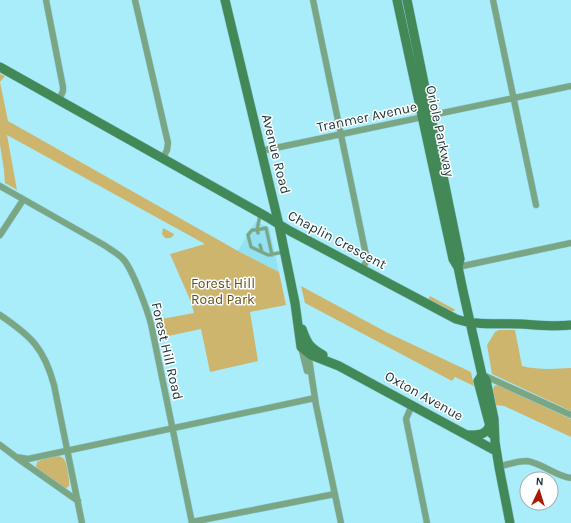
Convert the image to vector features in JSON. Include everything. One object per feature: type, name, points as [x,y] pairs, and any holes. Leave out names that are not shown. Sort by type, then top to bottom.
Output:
[{"type":"street","points":[[46,0],[63,87],[59,100]]},
{"type":"street","points":[[135,0],[168,143],[167,150],[163,158]]},
{"type":"street","name":"Avenue Road","points":[[225,0],[280,225],[305,350]]},
{"type":"street","points":[[313,0],[366,255],[366,262],[362,269]]},
{"type":"street","name":"Oriole Parkway","points":[[397,0],[427,116]]},
{"type":"street","name":"Oriole Parkway","points":[[407,0],[452,259],[458,267],[482,375],[486,380],[494,419],[496,447],[510,523]]},
{"type":"street","points":[[493,0],[536,205]]},
{"type":"street","name":"Chaplin Crescent","points":[[0,67],[260,213],[290,232],[456,319],[471,323],[544,326],[571,325]]},
{"type":"street","name":"Tranmer Avenue","points":[[261,151],[571,86]]},
{"type":"street","name":"Forest Hill Road","points":[[0,186],[104,245],[119,255],[128,265],[148,313],[192,523]]},
{"type":"street","points":[[0,235],[23,200]]},
{"type":"street","points":[[458,267],[571,243]]},
{"type":"street","name":"Avenue Road","points":[[297,314],[304,336],[304,360],[315,398],[341,523]]},
{"type":"street","points":[[0,315],[22,330],[38,348],[49,366],[82,523]]},
{"type":"street","name":"Oxton Avenue","points":[[304,336],[311,348],[339,366]]},
{"type":"street","name":"Oxton Avenue","points":[[305,350],[339,366],[466,435],[496,447]]},
{"type":"street","points":[[482,375],[571,415]]},
{"type":"street","name":"Oriole Parkway","points":[[482,375],[478,381],[489,427],[496,447]]},
{"type":"street","points":[[16,457],[28,459],[315,398]]},
{"type":"street","points":[[412,405],[406,420],[427,523]]},
{"type":"street","points":[[466,435],[483,434],[489,427]]},
{"type":"street","points":[[0,445],[78,501]]},
{"type":"street","points":[[499,466],[514,462],[528,461],[562,476],[571,478]]},
{"type":"street","points":[[192,523],[335,494]]},
{"type":"lane","points":[[257,232],[260,213]]},
{"type":"lane","points":[[272,255],[266,228],[257,232],[252,230],[248,235],[251,247],[268,255],[272,255],[285,252]]},
{"type":"lane","points":[[260,245],[262,252]]},
{"type":"shaded area","points":[[255,222],[269,227],[279,272],[238,251]]},
{"type":"green space","points":[[0,74],[5,76],[0,82]]},
{"type":"green space","name":"Forest Hill Road Park","points":[[0,82],[8,121],[238,251],[279,272],[286,305],[250,312],[258,361],[210,372],[201,329],[159,338],[156,320],[194,313],[191,302],[170,254],[205,244],[7,135],[17,190],[5,183],[0,145]]},
{"type":"green space","points":[[163,228],[174,234],[173,236],[165,238],[162,234]]},
{"type":"green space","points":[[301,286],[388,333],[471,372],[474,386],[455,377],[452,381],[305,303]]},
{"type":"green space","points":[[430,296],[454,309],[455,311],[451,311],[428,300]]},
{"type":"green space","points":[[499,330],[515,330],[522,366],[540,369],[571,368],[571,411],[492,374],[487,345],[495,332]]},
{"type":"green space","points":[[498,385],[571,419],[571,437],[504,406],[496,405],[493,390],[494,386]]},
{"type":"green space","points":[[58,456],[64,459],[67,468],[69,486],[65,489],[38,470],[36,466],[37,462],[41,460]]}]
